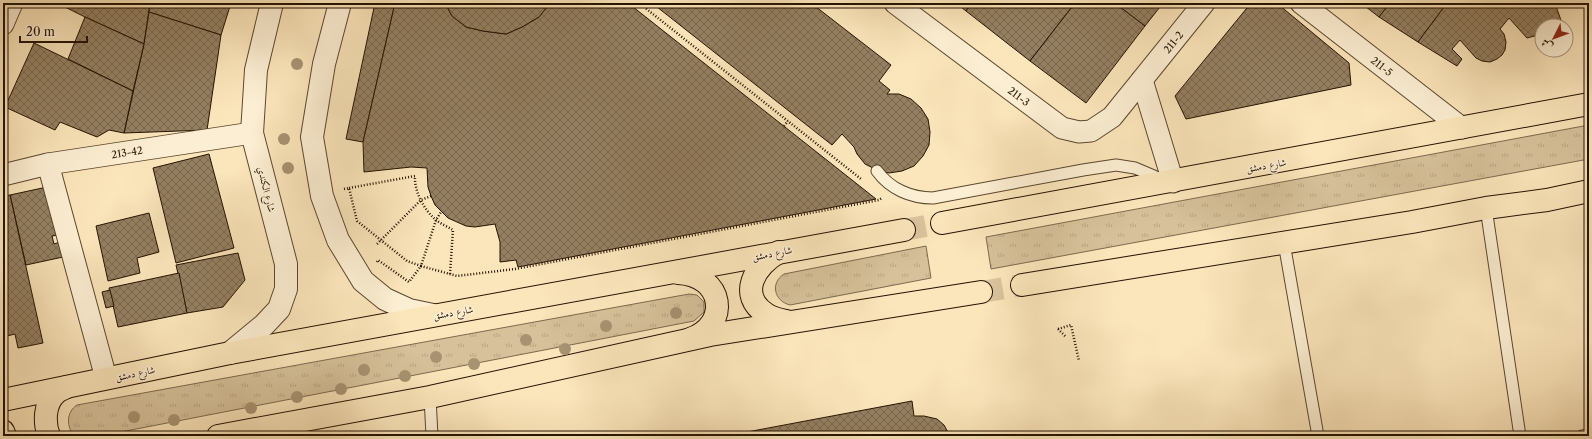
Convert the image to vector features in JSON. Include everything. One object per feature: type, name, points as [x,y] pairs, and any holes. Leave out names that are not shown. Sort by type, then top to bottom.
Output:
[{"type":"main road","name":"شارع دمشق","points":[[942,223],[1589,104]]},
{"type":"main road","points":[[1022,285],[1412,222],[1486,208],[1547,200],[1589,191]]},
{"type":"main road","name":"شارع دمشق","points":[[3,400],[230,353],[904,230]]},
{"type":"main road","points":[[780,252],[758,268],[752,282],[752,295],[757,306],[765,314],[791,322]]},
{"type":"main road","points":[[666,273],[686,273],[699,277],[710,286],[715,296],[717,303],[715,315],[710,325],[698,335],[687,340]]},
{"type":"main road","points":[[218,436],[430,397],[687,340],[981,292]]},
{"type":"main road","points":[[49,436],[46,429],[46,414],[50,399],[56,392],[68,386]]},
{"type":"main road","points":[[3,431],[5,436]]},
{"type":"street","points":[[3,24],[12,3]]},
{"type":"street","name":"شارع الكندي","points":[[230,353],[264,325],[279,309],[286,289],[286,264],[252,132],[256,70],[272,3]]},
{"type":"street","points":[[340,3],[324,64],[312,137],[322,196],[338,240],[363,282],[385,300],[409,310],[433,315]]},
{"type":"street","name":"211-3","points":[[895,3],[1062,128],[1079,132],[1091,131],[1103,124],[1112,117],[1142,80]]},
{"type":"street","name":"211-2","points":[[1142,80],[1204,3]]},
{"type":"street","name":"211-5","points":[[1301,3],[1462,128]]},
{"type":"street","points":[[1142,80],[1171,182]]},
{"type":"street","name":"213-42","points":[[3,175],[48,164],[252,132]]},
{"type":"street","points":[[48,164],[106,378]]},
{"type":"lane","points":[[877,171],[888,183],[903,192],[921,198],[933,198],[1116,165],[1135,168],[1171,182]]},
{"type":"lane","points":[[1486,208],[1520,436]]},
{"type":"lane","points":[[1284,243],[1318,436]]},
{"type":"lane","points":[[430,397],[432,436]]},
{"type":"lane","points":[[1582,436],[1589,435]]},
{"type":"path","points":[[639,3],[862,180]]},
{"type":"path","points":[[784,126],[788,121]]},
{"type":"path","points":[[344,190],[415,176],[415,183],[421,200],[427,210],[436,220],[453,230],[450,274]]},
{"type":"path","points":[[349,188],[357,221],[407,261],[457,276],[522,267],[879,200],[882,198],[882,195]]},
{"type":"path","points":[[377,244],[421,200],[430,196]]},
{"type":"path","points":[[363,282],[378,260],[408,282],[420,266],[436,220],[441,212]]},
{"type":"path","points":[[1066,336],[1058,329],[1071,325],[1079,361]]},
{"type":"green space","points":[[1589,125],[1589,159],[991,269],[986,237]]},
{"type":"green space","points":[[926,246],[931,278],[790,305],[780,300],[777,296],[777,282],[784,274]]},
{"type":"green space","points":[[689,294],[697,295],[704,302],[704,312],[694,321],[100,436],[75,436],[69,425],[69,416],[73,408],[77,405]]},
{"type":"building","points":[[57,3],[150,3],[144,44],[85,17]]},
{"type":"building","points":[[150,3],[231,3],[221,35],[149,12]]},
{"type":"building","points":[[375,3],[395,3],[363,142],[346,139]]},
{"type":"building","points":[[395,3],[445,3],[452,16],[466,27],[506,34],[539,17],[550,3],[628,3],[876,199],[518,267],[516,260],[500,262],[500,242],[495,224],[475,227],[466,226],[448,218],[435,205],[431,196],[428,187],[427,168],[411,167],[364,172],[363,142]]},
{"type":"building","points":[[445,3],[550,3],[539,17],[506,34],[466,27],[452,16]]},
{"type":"building","points":[[652,3],[811,3],[891,65],[879,81],[890,90],[887,94],[899,94],[911,99],[921,108],[928,119],[930,132],[929,145],[923,156],[914,166],[902,171],[889,173],[877,170],[865,164],[857,154],[854,147],[842,134],[832,145]]},
{"type":"building","points":[[956,3],[972,3],[966,11]]},
{"type":"building","points":[[972,3],[1075,3],[1030,61],[966,11]]},
{"type":"building","points":[[1075,3],[1115,3],[1145,26],[1086,103],[1030,61]]},
{"type":"building","points":[[1115,3],[1163,3],[1145,26]]},
{"type":"building","points":[[1251,3],[1275,3],[1279,5],[1349,63],[1351,85],[1186,119],[1175,96]]},
{"type":"building","points":[[1361,3],[1390,3],[1379,17]]},
{"type":"building","points":[[1390,3],[1447,3],[1418,42],[1379,17]]},
{"type":"building","points":[[1447,3],[1554,3],[1560,18],[1534,18],[1534,36],[1527,38],[1509,18],[1500,29],[1504,34],[1506,42],[1505,50],[1497,59],[1490,62],[1482,61],[1476,58],[1460,40],[1452,49],[1462,59],[1457,66],[1418,42]]},
{"type":"building","points":[[149,12],[221,35],[207,130],[124,133],[144,44]]},
{"type":"building","points":[[85,17],[144,44],[133,91],[68,59]]},
{"type":"building","points":[[34,43],[133,91],[124,133],[109,130],[97,137],[60,122],[55,130],[5,107]]},
{"type":"building","points":[[209,154],[234,248],[176,263],[153,168]]},
{"type":"building","points":[[47,187],[58,235],[52,236],[54,244],[60,242],[63,257],[26,265],[10,195]]},
{"type":"building","points":[[10,195],[43,343],[18,348],[15,334],[3,337],[3,196]]},
{"type":"building","points":[[149,213],[159,252],[137,258],[140,273],[108,281],[96,226]]},
{"type":"building","points":[[238,253],[245,280],[223,307],[187,313],[176,265]]},
{"type":"building","points":[[179,273],[187,313],[118,327],[109,288]]},
{"type":"building","points":[[110,290],[114,306],[106,308],[102,292]]},
{"type":"building","points":[[912,401],[914,416],[924,416],[937,419],[944,425],[950,436],[731,435]]},
{"type":"tunnel","points":[[904,230],[942,223]]},
{"type":"tunnel","points":[[981,292],[1022,285]]}]
